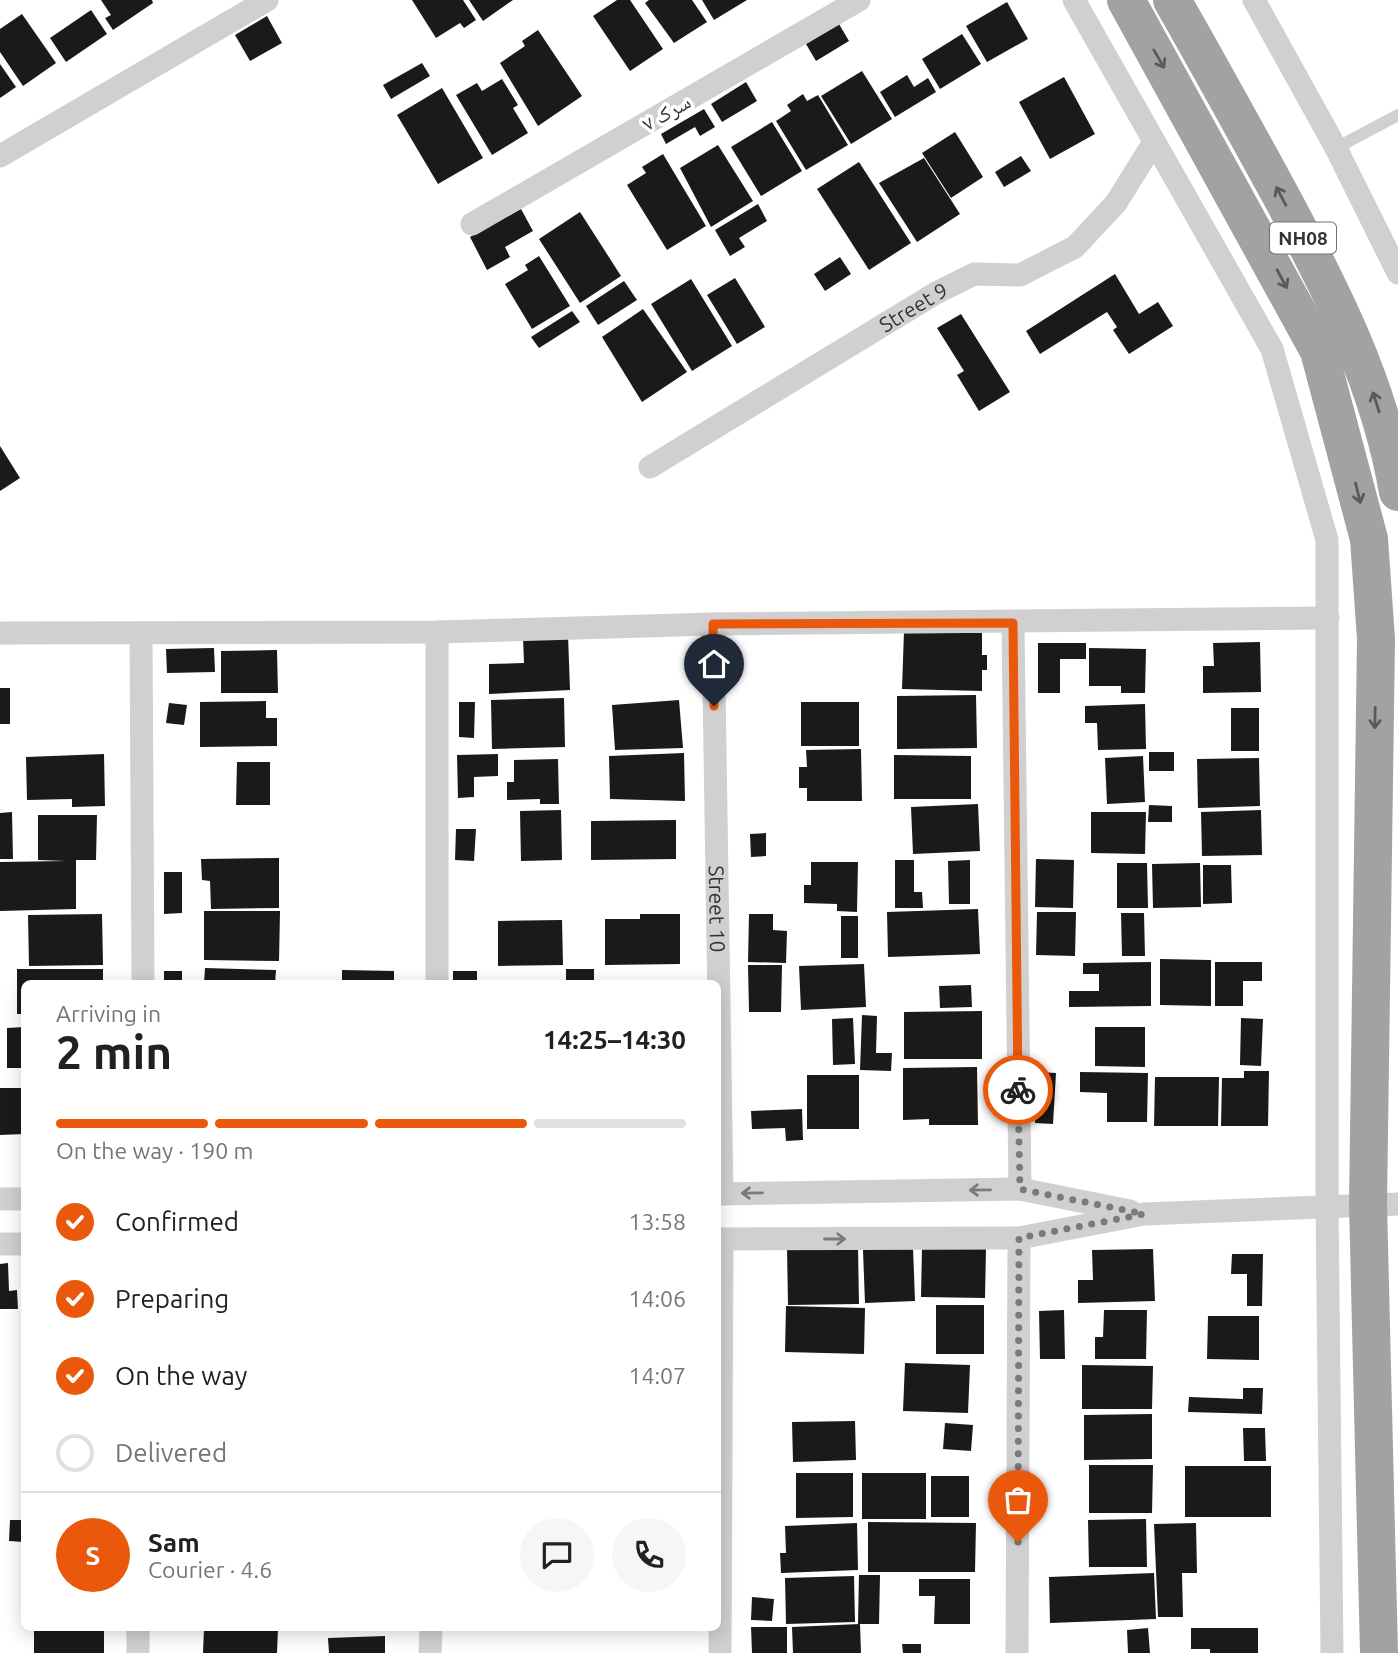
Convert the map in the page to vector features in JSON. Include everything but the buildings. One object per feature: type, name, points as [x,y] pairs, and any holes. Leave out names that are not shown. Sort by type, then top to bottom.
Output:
[{"type":"highway","name":"NH08","points":[[1126,0],[1269,254],[1319,351],[1369,539],[1376,639],[1383,1204],[1379,1653]]},
{"type":"highway","name":"NH08","points":[[1172,0],[1305,242],[1359,350],[1390,445],[1398,492]]},
{"type":"street","points":[[0,156],[267,0]]},
{"type":"street","name":"سرک ۷","points":[[472,224],[859,0]]},
{"type":"street","points":[[1074,0],[1272,349],[1327,540],[1327,1206],[1332,1653]]},
{"type":"street","points":[[1254,0],[1336,148],[1398,273]]},
{"type":"street","name":"Street 9","points":[[650,467],[936,293],[974,274],[1020,275],[1075,247],[1116,203],[1154,142]]},
{"type":"street","points":[[0,633],[437,632],[713,624],[1328,618]]},
{"type":"street","points":[[1013,623],[1020,1189]]},
{"type":"street","name":"Street 10","points":[[713,624],[717,980]]},
{"type":"street","points":[[437,632],[437,980]]},
{"type":"street","points":[[141,633],[143,980]]},
{"type":"street","points":[[721,1194],[1020,1189],[1144,1214]]},
{"type":"street","points":[[0,1199],[21,1199]]},
{"type":"street","points":[[721,1239],[1019,1238],[1144,1214],[1383,1204]]},
{"type":"street","points":[[1017,1653],[1019,1238]]},
{"type":"street","points":[[0,1244],[21,1244]]},
{"type":"street","points":[[138,1631],[138,1653]]},
{"type":"street","points":[[430,1653],[431,1631]]},
{"type":"street","points":[[720,1631],[720,1653]]},
{"type":"lane","points":[[1336,148],[1398,115]]},
{"type":"way so far","points":[[1018,1090],[1020,1189],[1144,1214],[1019,1238],[1018,1542]]},
{"type":"route","points":[[714,706],[713,624],[1013,623],[1018,1090]]}]
